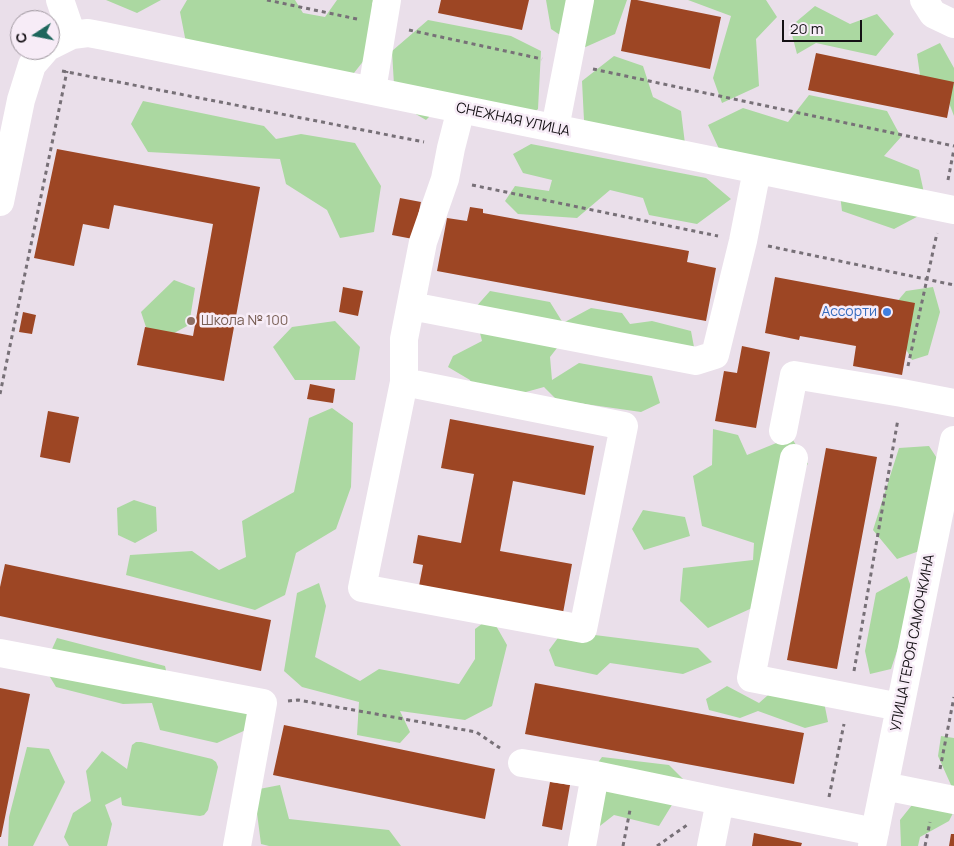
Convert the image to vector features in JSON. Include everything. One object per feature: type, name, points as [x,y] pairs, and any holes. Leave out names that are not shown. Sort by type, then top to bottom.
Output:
[{"type":"street","points":[[555,128],[580,0]]},
{"type":"street","points":[[924,0],[933,14],[954,24]]},
{"type":"street","points":[[372,90],[385,12]]},
{"type":"street","name":"СНЕЖНАЯ УЛИЦА","points":[[60,45],[88,33],[948,209]]},
{"type":"street","points":[[0,202],[11,99],[41,60]]},
{"type":"street","points":[[404,382],[624,426],[583,629],[362,588],[404,382],[404,339],[422,242],[444,179],[461,109]]},
{"type":"street","points":[[411,306],[696,361],[715,355],[743,241],[757,170]]},
{"type":"street","points":[[783,431],[794,375],[954,403]]},
{"type":"street","name":"УЛИЦА ГЕРОЯ САМОЧКИНА","points":[[873,839],[954,440]]},
{"type":"street","points":[[794,458],[751,678],[900,708]]},
{"type":"street","points":[[0,653],[263,703],[237,846]]},
{"type":"street","points":[[522,763],[595,775],[720,802],[824,821],[873,839]]},
{"type":"street","points":[[582,846],[595,775]]},
{"type":"street","points":[[884,786],[954,800]]},
{"type":"street","points":[[711,846],[720,802]]},
{"type":"path","points":[[267,0],[385,12],[568,64],[954,148],[948,209],[928,280],[902,393],[849,697],[824,821]]},
{"type":"path","points":[[58,60],[67,72],[451,148]]},
{"type":"path","points":[[0,394],[67,72],[58,60]]},
{"type":"path","points":[[444,179],[954,285]]},
{"type":"path","points":[[263,703],[298,700],[476,732],[522,763]]},
{"type":"path","points":[[622,846],[635,784]]},
{"type":"green space","points":[[106,0],[161,0],[137,13]]},
{"type":"green space","points":[[187,0],[295,0],[303,13],[325,17],[337,0],[376,0],[372,3],[376,45],[350,78],[189,58],[180,12]]},
{"type":"green space","points":[[546,0],[627,0],[615,34],[581,49],[551,29]]},
{"type":"green space","points":[[688,0],[766,0],[777,17],[756,39],[759,86],[722,103],[713,78],[731,16]]},
{"type":"green space","points":[[815,6],[850,24],[877,14],[894,34],[876,56],[816,43],[797,54],[790,27]]},
{"type":"green space","points":[[428,20],[511,36],[541,51],[538,109],[517,128],[451,95],[426,120],[395,102],[392,51]]},
{"type":"green space","points":[[940,43],[954,68],[954,116],[946,95],[923,96],[917,54]]},
{"type":"green space","points":[[614,56],[643,66],[653,97],[681,111],[685,144],[585,140],[582,81]]},
{"type":"green space","points":[[809,95],[887,111],[901,137],[884,156],[919,170],[928,211],[894,229],[842,211],[838,178],[720,151],[708,125],[743,108],[788,122]]},
{"type":"green space","points":[[143,101],[264,126],[276,139],[301,134],[355,143],[381,186],[374,232],[340,238],[327,210],[286,184],[280,159],[148,152],[131,124]]},
{"type":"green space","points":[[531,144],[706,178],[731,199],[697,224],[649,215],[643,198],[610,190],[577,218],[518,214],[505,201],[515,186],[549,191],[552,180],[523,173],[513,154]]},
{"type":"green space","points":[[174,280],[195,288],[189,325],[152,345],[141,312]]},
{"type":"green space","points":[[933,287],[940,312],[928,355],[912,360],[902,342],[895,304],[906,291]]},
{"type":"green space","points":[[490,291],[550,302],[563,323],[591,308],[622,313],[630,324],[652,321],[691,331],[694,347],[672,360],[564,339],[550,357],[552,380],[579,363],[652,376],[660,403],[641,412],[557,400],[544,387],[479,405],[470,380],[448,367],[453,356],[482,341],[474,309]]},
{"type":"green space","points":[[335,321],[360,347],[355,380],[295,380],[273,347],[292,327]]},
{"type":"green space","points":[[332,408],[353,423],[351,487],[336,529],[296,553],[285,595],[255,610],[126,575],[130,555],[192,551],[219,570],[246,557],[242,521],[294,492],[309,418]]},
{"type":"green space","points":[[713,429],[738,435],[747,455],[791,437],[808,464],[776,491],[781,595],[708,628],[680,601],[683,568],[753,560],[754,543],[702,526],[693,476],[712,465]]},
{"type":"green space","points":[[929,446],[944,469],[925,549],[897,559],[873,530],[899,448]]},
{"type":"green space","points":[[134,500],[156,507],[157,531],[135,543],[118,535],[117,508]]},
{"type":"green space","points":[[643,510],[685,517],[690,536],[644,550],[632,529]]},
{"type":"green space","points":[[907,576],[915,597],[891,669],[870,674],[865,651],[876,593]]},
{"type":"green space","points":[[319,583],[326,606],[315,657],[360,681],[379,669],[459,684],[475,659],[475,629],[491,617],[507,645],[492,706],[465,720],[400,711],[410,732],[400,743],[357,735],[359,702],[302,687],[284,671],[297,593]]},
{"type":"green space","points":[[563,631],[698,648],[712,662],[683,674],[610,663],[597,675],[555,666],[549,650]]},
{"type":"green space","points":[[57,638],[165,666],[171,692],[249,687],[248,729],[217,743],[160,730],[152,703],[123,704],[56,687],[44,667]]},
{"type":"green space","points":[[727,686],[759,703],[776,688],[824,702],[828,722],[805,728],[758,711],[740,718],[709,710],[706,699]]},
{"type":"green space","points":[[941,736],[954,738],[954,811],[949,821],[920,837],[918,846],[901,846],[900,820],[912,805],[945,809],[951,785],[938,756]]},
{"type":"green space","points":[[136,742],[212,759],[216,762],[218,767],[208,810],[204,815],[200,816],[125,806],[122,805],[121,797],[105,805],[112,824],[107,846],[69,846],[64,837],[73,813],[91,801],[86,771],[102,751],[127,769],[132,745]]},
{"type":"green space","points":[[27,747],[49,749],[65,782],[33,846],[8,846],[9,817]]},
{"type":"green space","points":[[602,757],[669,765],[686,782],[659,826],[614,815],[596,829],[581,786]]},
{"type":"green space","points":[[280,785],[289,819],[389,830],[401,846],[269,846],[261,844],[254,790]]},
{"type":"building","points":[[441,0],[529,0],[522,30],[438,13]]},
{"type":"building","points":[[631,0],[721,17],[710,69],[621,51]]},
{"type":"building","points":[[816,53],[954,82],[947,118],[808,90]]},
{"type":"building","points":[[57,149],[260,187],[224,381],[137,365],[145,327],[193,336],[213,224],[114,205],[109,229],[83,224],[74,266],[34,258]]},
{"type":"building","points":[[400,198],[421,202],[413,239],[392,235]]},
{"type":"building","points":[[470,207],[483,209],[483,213],[689,251],[687,262],[716,268],[706,321],[437,271],[447,218],[467,221]]},
{"type":"building","points":[[775,277],[915,303],[902,375],[853,366],[856,346],[800,336],[799,340],[765,333]]},
{"type":"building","points":[[343,287],[363,291],[358,316],[339,312]]},
{"type":"building","points":[[23,312],[36,315],[32,334],[19,332]]},
{"type":"building","points":[[742,346],[770,352],[756,428],[715,421],[724,371],[737,373]]},
{"type":"building","points":[[310,384],[335,389],[333,403],[307,399]]},
{"type":"building","points":[[48,411],[79,417],[70,463],[40,457]]},
{"type":"building","points":[[450,419],[594,446],[585,495],[513,481],[500,551],[572,564],[563,613],[419,586],[423,565],[413,563],[418,535],[461,543],[474,474],[441,468]]},
{"type":"building","points":[[826,448],[877,457],[837,669],[787,660]]},
{"type":"building","points":[[5,564],[271,620],[261,671],[0,616],[0,587]]},
{"type":"building","points":[[535,683],[804,733],[794,784],[525,734]]},
{"type":"building","points":[[0,688],[30,694],[1,837],[0,837]]},
{"type":"building","points":[[284,725],[495,769],[485,819],[273,775]]},
{"type":"building","points":[[550,782],[570,785],[562,830],[542,826]]},
{"type":"building","points":[[754,833],[802,843],[801,846],[752,846]]},
{"type":"building","points":[[951,834],[954,834],[954,846],[949,846]]},
{"type":"place","name":"Ассорти","points":[[887,312]]},
{"type":"place","name":"Школа № 100","points":[[191,321]]}]
